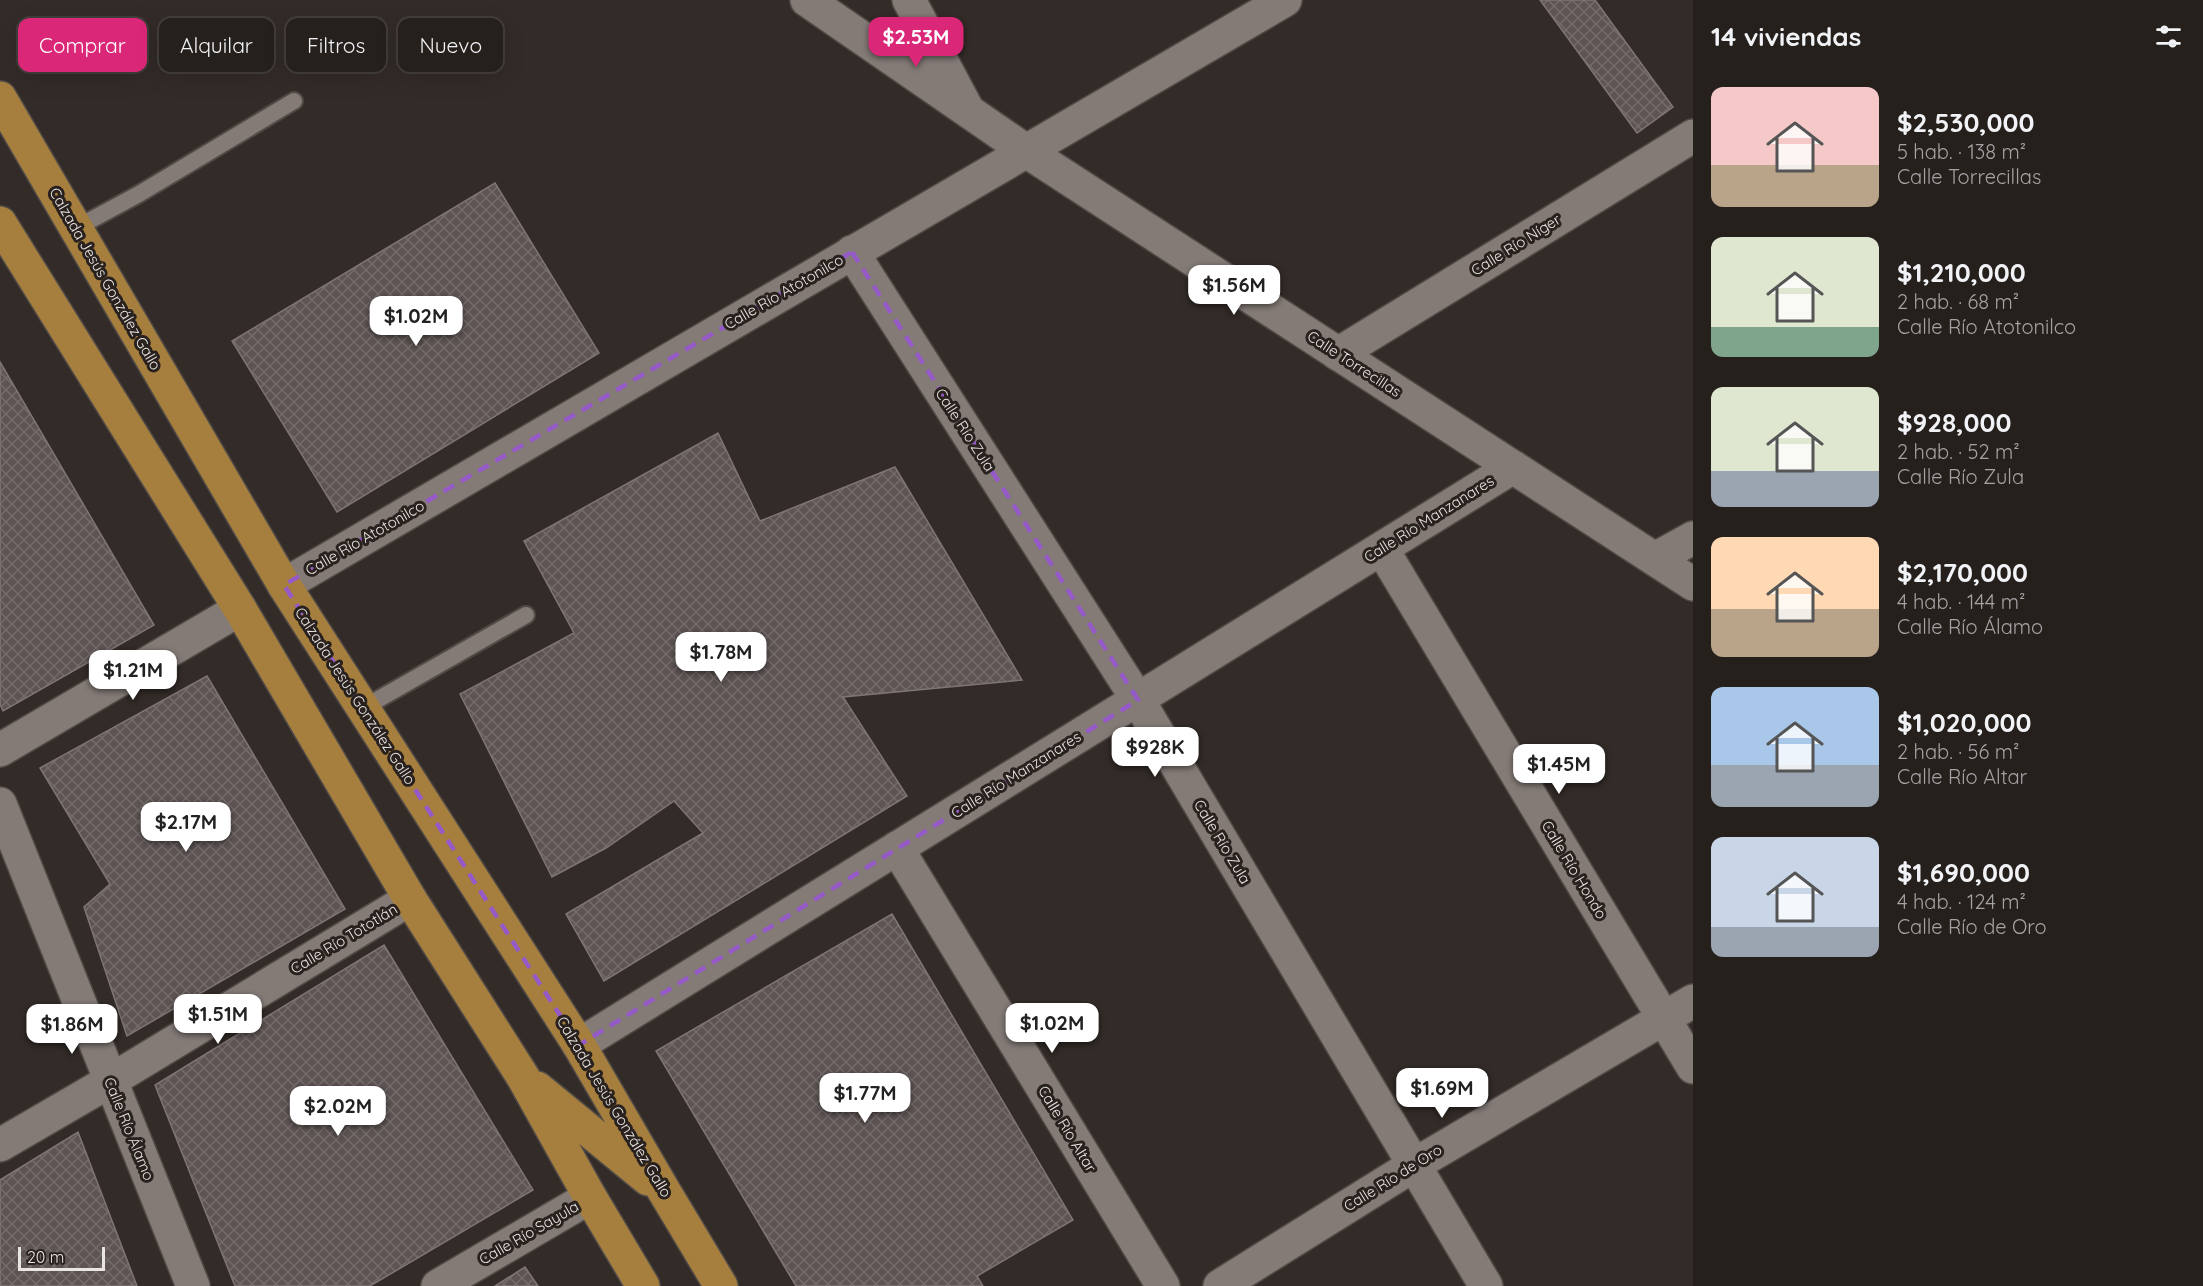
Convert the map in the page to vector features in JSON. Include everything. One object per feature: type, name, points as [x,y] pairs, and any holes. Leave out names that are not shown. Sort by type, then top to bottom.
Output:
[{"type":"main road","name":"Calzada Jesús González Gallo","points":[[0,98],[284,585],[579,1045],[722,1286]]},
{"type":"main road","points":[[0,223],[240,609],[410,898],[523,1077],[643,1286]]},
{"type":"main road","points":[[523,1077],[664,1191]]},
{"type":"street","name":"Calle Torrecillas","points":[[807,0],[1026,151],[1693,584]]},
{"type":"street","points":[[909,0],[968,111]]},
{"type":"street","name":"Calle Río Atotonilco","points":[[284,585],[1284,0]]},
{"type":"street","name":"Calle Río Níger","points":[[1338,354],[1693,136]]},
{"type":"street","name":"Calle Río Zula","points":[[852,252],[1138,700],[1486,1286]]},
{"type":"street","name":"Calle Río Manzanares","points":[[579,1045],[1513,467]]},
{"type":"street","points":[[1655,559],[1693,538]]},
{"type":"street","name":"Calle Río Hondo","points":[[1382,549],[1693,1067]]},
{"type":"street","points":[[0,750],[240,609]]},
{"type":"street","name":"Calle Río Álamo","points":[[0,804],[193,1286]]},
{"type":"street","name":"Calle Río Altar","points":[[897,848],[1163,1286]]},
{"type":"street","name":"Calle Río Tototlán","points":[[0,1145],[110,1081],[410,898]]},
{"type":"street","name":"Calle Río de Oro","points":[[1220,1286],[1414,1165],[1693,1001]]},
{"type":"street","name":"Calle Río Sayula","points":[[438,1286],[590,1197]]},
{"type":"lane","points":[[76,228],[139,194],[294,101]]},
{"type":"lane","points":[[363,708],[526,615]]},
{"type":"highlighted area","points":[[852,252],[1138,700],[579,1045],[284,585]]},
{"type":"building","points":[[1540,0],[1595,0],[1673,107],[1637,133]]},
{"type":"building","points":[[495,183],[599,353],[337,512],[232,341]]},
{"type":"building","points":[[0,362],[154,625],[3,711],[0,704]]},
{"type":"building","points":[[718,433],[760,521],[895,467],[1022,680],[843,697],[907,796],[604,981],[566,914],[703,833],[674,801],[606,848],[552,877],[460,694],[574,633],[524,541]]},
{"type":"building","points":[[207,676],[345,909],[127,1036],[84,907],[110,884],[40,768]]},
{"type":"building","points":[[892,914],[1073,1220],[977,1276],[983,1286],[796,1286],[656,1051]]},
{"type":"building","points":[[384,945],[533,1190],[370,1286],[235,1286],[155,1085]]},
{"type":"building","points":[[78,1132],[137,1286],[0,1286],[0,1180]]},
{"type":"building","points":[[525,1267],[538,1286],[495,1286]]}]
